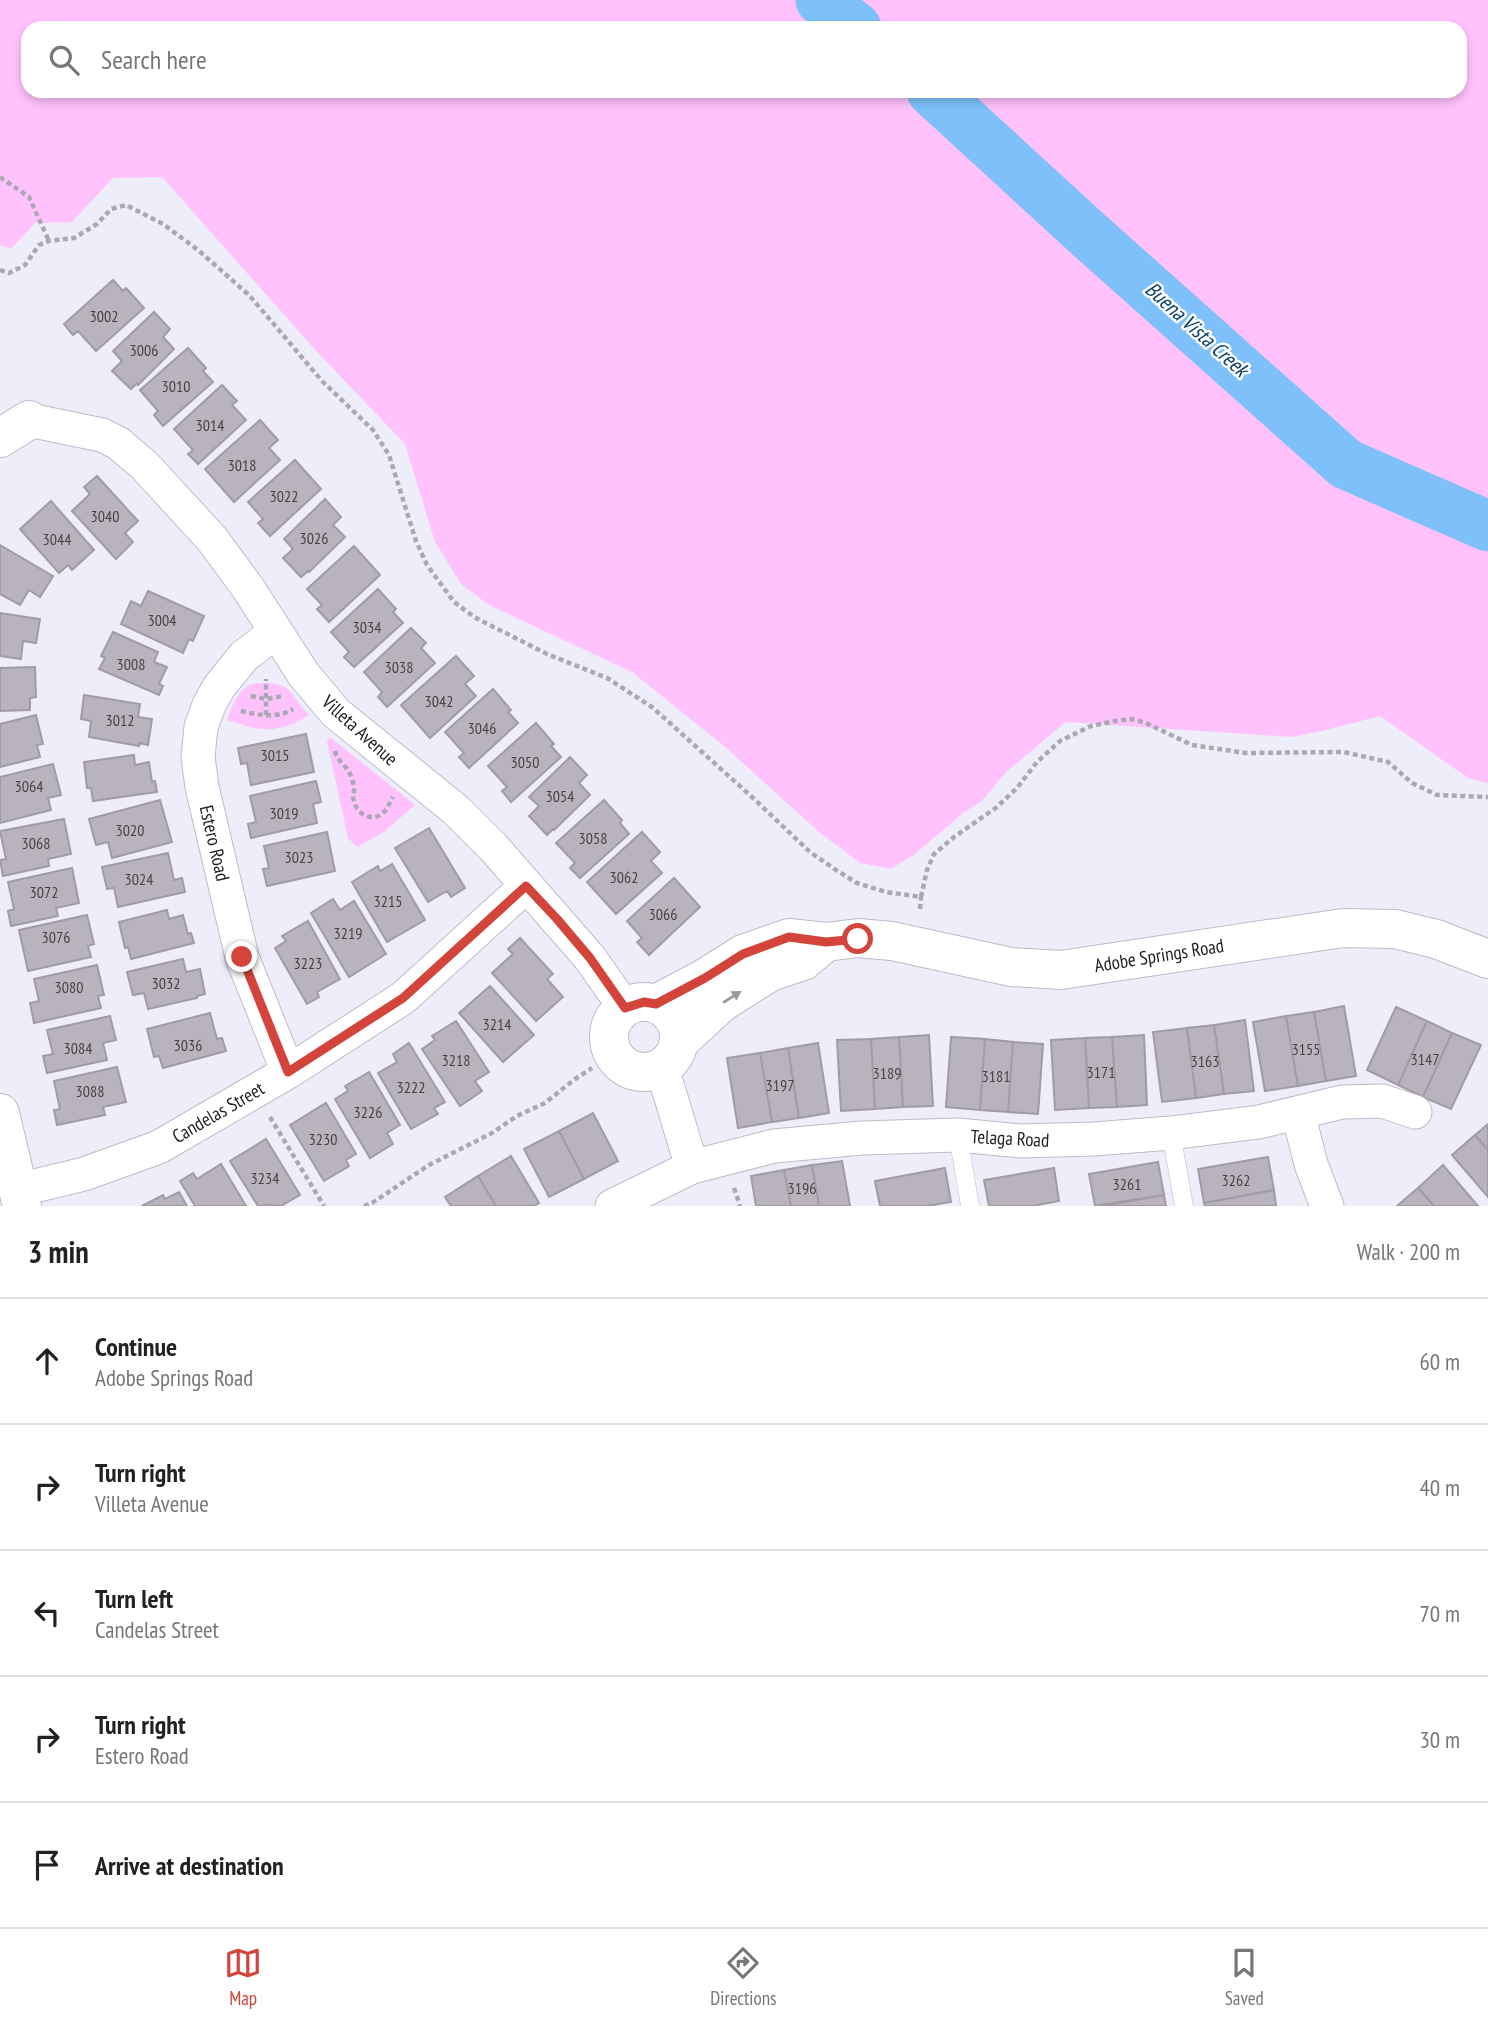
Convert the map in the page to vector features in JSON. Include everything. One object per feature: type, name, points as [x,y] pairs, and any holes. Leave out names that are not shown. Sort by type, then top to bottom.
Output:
[{"type":"street","name":"Villeta Avenue","points":[[15,429],[102,435],[118,443],[145,465],[212,540],[304,676],[336,713],[456,810],[494,848],[590,958],[641,1006]]},
{"type":"street","name":"Estero Road","points":[[276,632],[244,656],[219,687],[201,727],[198,757],[202,787],[242,957],[288,1072]]},
{"type":"street","name":"Candelas Street","points":[[20,1198],[159,1147],[288,1072],[403,998],[526,886]]},
{"type":"street","name":"Adobe Springs Road","points":[[641,1006],[705,978],[743,954],[789,937],[826,942],[858,939],[892,941],[1011,967],[1061,970],[1343,928],[1395,929],[1436,939],[1488,958]]},
{"type":"street","points":[[692,1167],[671,1054],[679,1030],[674,1019],[667,1010],[641,1006],[614,1020],[609,1032],[609,1044],[614,1055],[630,1070],[652,1072],[671,1054],[721,1003],[771,972],[803,961],[826,942]]},
{"type":"street","name":"Telaga Road","points":[[612,1206],[692,1167],[774,1146],[862,1138],[958,1135],[1021,1141],[1094,1139],[1259,1122],[1342,1102],[1382,1101],[1415,1112]]},
{"type":"street","points":[[0,1113],[20,1198]]},
{"type":"street","points":[[1298,1113],[1311,1164],[1327,1206]]},
{"type":"lane","points":[[1171,1133],[1184,1206]]},
{"type":"lane","points":[[958,1135],[970,1206]]},
{"type":"path","points":[[0,177],[29,197],[49,241]]},
{"type":"path","points":[[0,270],[9,273],[25,265],[39,246],[49,241],[74,238],[97,224],[111,209],[126,205],[163,224],[198,250],[249,295],[298,355],[373,430],[389,455],[416,541],[427,565],[454,601],[474,617],[547,654],[607,678],[652,707],[810,852],[836,870],[857,883],[886,892],[921,897]]},
{"type":"path","points":[[266,716],[267,671]]},
{"type":"path","points":[[246,694],[266,699],[283,696],[293,689]]},
{"type":"path","points":[[235,708],[266,716],[289,712],[296,707]]},
{"type":"path","points":[[920,909],[927,870],[934,855],[1017,789],[1037,762],[1060,741],[1091,726],[1115,721],[1132,719],[1192,745],[1219,750],[1246,753],[1344,752],[1388,762],[1412,782],[1437,795],[1488,797]]},
{"type":"path","points":[[339,745],[335,750],[336,757],[349,771],[355,790],[353,798],[356,808],[362,814],[370,817],[381,814],[397,791]]},
{"type":"path","points":[[364,1206],[429,1165],[545,1103],[592,1068]]},
{"type":"path","points":[[266,1110],[324,1206]]},
{"type":"path","points":[[734,1186],[740,1206]]},
{"type":"shaded area","points":[[0,0],[1488,0],[1488,783],[1468,778],[1380,716],[1292,737],[1066,722],[1006,772],[983,800],[915,854],[891,869],[860,863],[819,832],[724,746],[632,672],[489,605],[461,584],[435,542],[405,444],[317,352],[162,177],[113,178],[72,222],[35,223],[11,249],[0,245]]},
{"type":"shaded area","points":[[256,683],[277,684],[288,689],[309,715],[288,726],[269,729],[249,727],[227,720],[240,692]]},
{"type":"shaded area","points":[[330,737],[415,805],[384,832],[357,847],[348,838],[327,741]]},
{"type":"building","points":[[113,280],[123,291],[126,288],[144,308],[96,351],[78,331],[73,335],[64,324]]},
{"type":"building","points":[[154,312],[170,329],[163,337],[174,349],[131,389],[112,371],[122,361],[113,351]]},
{"type":"building","points":[[188,348],[206,368],[203,371],[213,382],[163,426],[154,415],[158,411],[140,390]]},
{"type":"building","points":[[222,385],[237,401],[232,405],[246,420],[198,464],[188,454],[193,450],[174,429]]},
{"type":"building","points":[[260,420],[278,440],[269,448],[280,460],[234,502],[205,469]]},
{"type":"building","points":[[295,460],[321,489],[270,536],[258,523],[263,519],[248,502]]},
{"type":"building","points":[[97,476],[138,521],[125,533],[133,542],[116,559],[72,511],[90,494],[84,487]]},
{"type":"building","points":[[325,499],[341,517],[333,525],[345,537],[301,577],[283,558],[293,549],[284,539]]},
{"type":"building","points":[[51,501],[94,550],[72,570],[68,565],[59,573],[20,529]]},
{"type":"building","points":[[0,545],[53,576],[40,597],[29,590],[20,605],[0,594]]},
{"type":"building","points":[[354,546],[380,575],[329,622],[317,609],[322,605],[307,589]]},
{"type":"building","points":[[378,589],[396,609],[393,612],[403,623],[354,667],[344,657],[349,652],[331,632]]},
{"type":"building","points":[[148,591],[204,616],[193,641],[189,639],[183,653],[121,624],[131,601],[141,606]]},
{"type":"building","points":[[0,613],[40,619],[36,643],[23,641],[21,659],[0,656]]},
{"type":"building","points":[[411,628],[426,643],[421,648],[435,663],[387,707],[378,697],[382,692],[364,672]]},
{"type":"building","points":[[113,632],[158,652],[154,662],[167,667],[159,684],[163,686],[159,695],[99,669],[105,658],[101,656]]},
{"type":"building","points":[[456,656],[474,676],[465,684],[476,696],[430,738],[401,705]]},
{"type":"building","points":[[35,667],[36,697],[30,698],[30,710],[0,711],[0,668]]},
{"type":"building","points":[[493,689],[518,723],[469,768],[459,757],[464,753],[445,732]]},
{"type":"building","points":[[84,695],[140,704],[138,717],[152,719],[148,745],[139,743],[139,746],[89,737],[91,721],[81,719]]},
{"type":"building","points":[[36,715],[43,744],[37,745],[40,757],[0,767],[0,724]]},
{"type":"building","points":[[536,723],[561,757],[511,802],[502,791],[507,787],[488,766]]},
{"type":"building","points":[[306,734],[314,772],[251,785],[247,763],[241,764],[238,748]]},
{"type":"building","points":[[134,755],[135,765],[149,762],[152,782],[155,781],[157,792],[93,801],[91,788],[87,788],[84,762]]},
{"type":"building","points":[[570,757],[587,775],[579,783],[590,795],[547,835],[529,816],[539,806],[529,797]]},
{"type":"building","points":[[53,764],[61,795],[48,798],[51,810],[0,823],[0,777]]},
{"type":"building","points":[[316,781],[321,802],[313,804],[317,823],[251,838],[248,824],[256,822],[250,796]]},
{"type":"building","points":[[160,800],[172,842],[112,858],[108,842],[96,845],[89,819]]},
{"type":"building","points":[[604,800],[622,820],[620,823],[629,834],[580,878],[570,868],[575,863],[556,843]]},
{"type":"building","points":[[64,819],[71,854],[48,859],[49,866],[3,876],[0,860],[6,859],[0,831]]},
{"type":"building","points":[[429,828],[465,888],[451,897],[447,891],[428,902],[395,848]]},
{"type":"building","points":[[327,832],[335,871],[267,886],[263,869],[269,868],[264,846]]},
{"type":"building","points":[[642,832],[660,852],[651,861],[662,873],[616,914],[587,882]]},
{"type":"building","points":[[168,853],[174,880],[182,878],[185,892],[118,907],[114,888],[107,889],[102,867]]},
{"type":"building","points":[[392,864],[425,920],[387,942],[352,882],[378,866],[380,871]]},
{"type":"building","points":[[72,868],[79,903],[56,908],[58,916],[11,926],[8,911],[14,909],[8,882]]},
{"type":"building","points":[[674,878],[700,907],[649,955],[637,942],[642,938],[627,921]]},
{"type":"building","points":[[333,899],[340,910],[354,901],[386,954],[349,977],[311,913]]},
{"type":"building","points":[[167,910],[169,919],[183,915],[188,934],[191,933],[194,943],[131,959],[128,947],[125,948],[119,922]]},
{"type":"building","points":[[87,915],[94,944],[88,946],[91,957],[28,971],[19,930]]},
{"type":"building","points":[[308,921],[340,979],[317,992],[319,997],[307,1004],[275,948],[286,941],[282,936]]},
{"type":"building","points":[[520,938],[553,974],[547,979],[563,997],[536,1021],[492,973],[513,954],[508,949]]},
{"type":"building","points":[[183,959],[186,972],[200,969],[205,994],[148,1009],[144,993],[133,995],[127,972]]},
{"type":"building","points":[[97,965],[104,995],[98,996],[101,1008],[34,1023],[30,1003],[39,1001],[34,979]]},
{"type":"building","points":[[490,986],[534,1035],[503,1062],[459,1013]]},
{"type":"building","points":[[1344,1006],[1356,1076],[1326,1081],[1314,1012]]},
{"type":"building","points":[[1396,1007],[1427,1021],[1398,1085],[1367,1070]]},
{"type":"building","points":[[1314,1012],[1326,1081],[1298,1086],[1286,1016]]},
{"type":"building","points":[[210,1013],[217,1039],[222,1038],[226,1051],[163,1068],[159,1056],[154,1057],[147,1029]]},
{"type":"building","points":[[110,1016],[116,1040],[103,1043],[107,1060],[47,1073],[43,1056],[53,1054],[47,1030]]},
{"type":"building","points":[[1286,1016],[1298,1086],[1265,1091],[1253,1022]]},
{"type":"building","points":[[1245,1020],[1254,1091],[1224,1094],[1214,1025]]},
{"type":"building","points":[[456,1021],[489,1072],[475,1081],[482,1091],[460,1106],[422,1049],[435,1040],[432,1036]]},
{"type":"building","points":[[1427,1021],[1452,1033],[1423,1097],[1398,1085]]},
{"type":"building","points":[[1214,1025],[1224,1094],[1196,1098],[1187,1028]]},
{"type":"building","points":[[1187,1028],[1196,1098],[1162,1102],[1153,1032]]},
{"type":"building","points":[[1452,1033],[1481,1045],[1451,1109],[1423,1097]]},
{"type":"building","points":[[929,1035],[933,1106],[903,1107],[899,1037]]},
{"type":"building","points":[[1144,1035],[1147,1105],[1117,1107],[1112,1037]]},
{"type":"building","points":[[899,1037],[903,1107],[875,1109],[871,1039]]},
{"type":"building","points":[[951,1037],[985,1039],[980,1110],[946,1107]]},
{"type":"building","points":[[1112,1037],[1117,1107],[1089,1108],[1085,1038]]},
{"type":"building","points":[[1085,1038],[1089,1108],[1055,1110],[1051,1040]]},
{"type":"building","points":[[871,1039],[875,1109],[841,1111],[837,1040]]},
{"type":"building","points":[[985,1039],[1013,1042],[1008,1112],[980,1110]]},
{"type":"building","points":[[1013,1042],[1043,1044],[1038,1114],[1008,1112]]},
{"type":"building","points":[[409,1043],[445,1102],[434,1108],[438,1114],[411,1129],[378,1073],[397,1062],[393,1054]]},
{"type":"building","points":[[818,1043],[829,1113],[799,1118],[788,1048]]},
{"type":"building","points":[[788,1048],[799,1118],[772,1122],[760,1053]]},
{"type":"building","points":[[760,1053],[772,1122],[738,1128],[727,1058]]},
{"type":"building","points":[[117,1067],[126,1102],[103,1107],[105,1115],[57,1125],[54,1110],[60,1109],[54,1081]]},
{"type":"building","points":[[369,1072],[400,1125],[387,1133],[393,1144],[370,1158],[335,1099],[348,1091],[345,1086]]},
{"type":"building","points":[[326,1103],[356,1154],[346,1160],[349,1166],[324,1181],[290,1125]]},
{"type":"building","points":[[593,1113],[618,1161],[584,1179],[559,1131]]},
{"type":"building","points":[[1488,1124],[1488,1150],[1475,1135]]},
{"type":"building","points":[[559,1131],[584,1179],[549,1197],[524,1149]]},
{"type":"building","points":[[1475,1135],[1488,1150],[1488,1197],[1452,1155]]},
{"type":"building","points":[[266,1139],[300,1195],[281,1206],[258,1206],[230,1161]]},
{"type":"building","points":[[511,1156],[539,1203],[534,1206],[496,1206],[478,1176]]},
{"type":"building","points":[[1268,1157],[1274,1190],[1204,1203],[1198,1169]]},
{"type":"building","points":[[842,1161],[850,1206],[819,1206],[812,1165]]},
{"type":"building","points":[[1158,1162],[1164,1195],[1095,1206],[1089,1174]]},
{"type":"building","points":[[221,1164],[246,1206],[195,1206],[180,1181],[193,1173],[197,1179]]},
{"type":"building","points":[[812,1165],[819,1206],[791,1206],[784,1170]]},
{"type":"building","points":[[1443,1165],[1478,1206],[1434,1206],[1418,1188]]},
{"type":"building","points":[[945,1168],[951,1202],[927,1206],[880,1206],[875,1181]]},
{"type":"building","points":[[1054,1168],[1059,1201],[1032,1206],[989,1206],[984,1180]]},
{"type":"building","points":[[784,1170],[791,1206],[756,1206],[751,1176]]},
{"type":"building","points":[[478,1176],[496,1206],[451,1206],[445,1197]]},
{"type":"building","points":[[1418,1188],[1434,1206],[1397,1206]]},
{"type":"building","points":[[1274,1190],[1276,1206],[1205,1206],[1204,1203]]},
{"type":"building","points":[[179,1192],[187,1206],[142,1206],[163,1195],[165,1199]]},
{"type":"building","points":[[1164,1195],[1166,1206],[1102,1206]]},
{"type":"waterway","name":"Buena Vista Creek","points":[[821,0],[847,21]]},
{"type":"waterway","name":"Buena Vista Creek","points":[[940,98],[1346,464],[1488,526]]},
{"type":"route","points":[[242,957],[288,1072],[403,998],[526,886],[590,958],[625,1008],[644,1002],[656,1004],[743,954],[789,937],[826,942],[858,939]]}]
